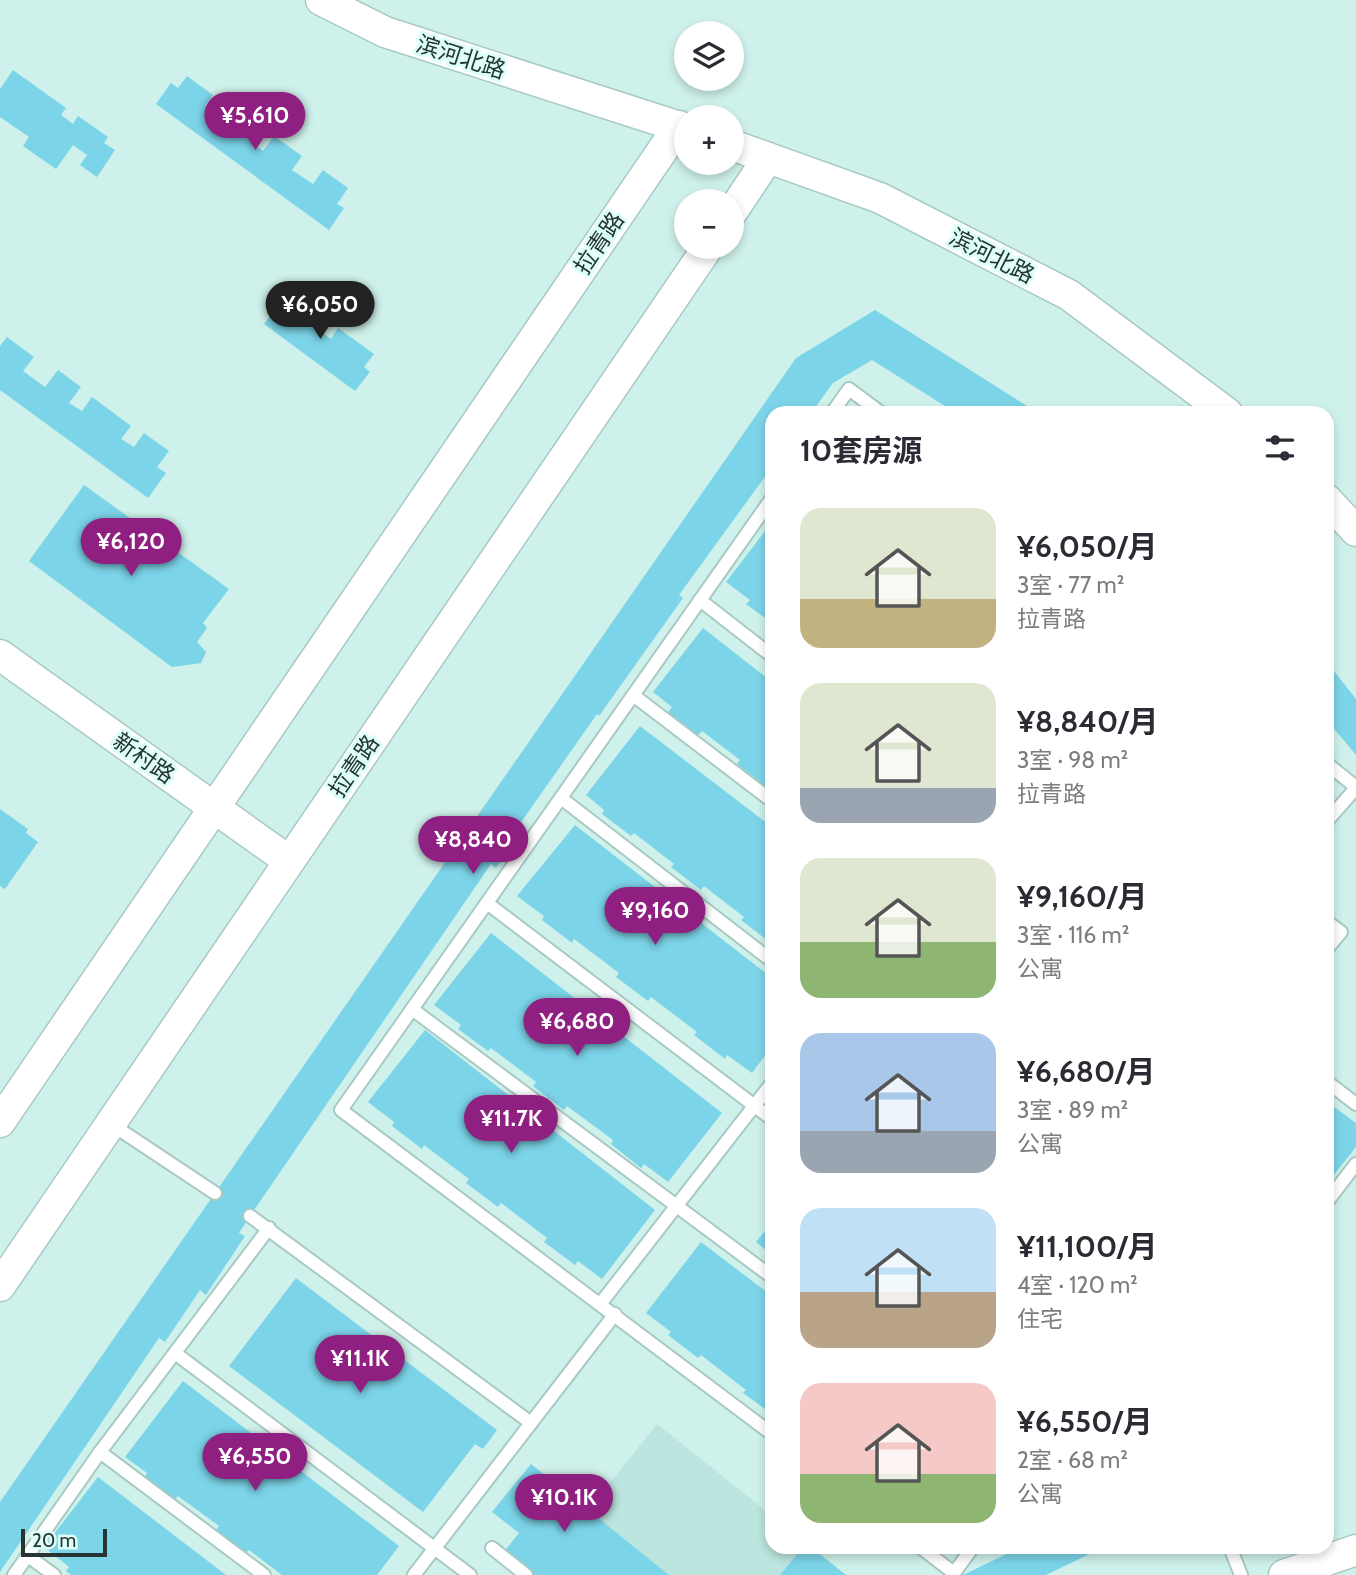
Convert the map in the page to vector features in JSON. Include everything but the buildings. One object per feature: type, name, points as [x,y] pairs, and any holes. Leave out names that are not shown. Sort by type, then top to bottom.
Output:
[{"type":"street","name":"滨河北路","points":[[321,0],[385,32],[674,125]]},
{"type":"street","name":"拉青路","points":[[0,1122],[674,140]]},
{"type":"street","name":"滨河北路","points":[[744,149],[880,198],[1069,295],[1218,406]]},
{"type":"street","points":[[744,194],[768,158]]},
{"type":"street","name":"拉青路","points":[[0,1286],[700,259]]},
{"type":"street","points":[[1334,508],[1356,531]]},
{"type":"street","name":"新村路","points":[[0,655],[289,861]]},
{"type":"street","points":[[1284,1575],[1356,1550]]},
{"type":"lane","points":[[837,406],[849,388],[872,406]]},
{"type":"lane","points":[[765,508],[341,1110],[765,1428]]},
{"type":"lane","points":[[700,600],[765,651]]},
{"type":"lane","points":[[633,695],[765,797]]},
{"type":"lane","points":[[1334,769],[1356,787],[1334,813]]},
{"type":"lane","points":[[561,798],[765,956]]},
{"type":"lane","points":[[487,903],[765,1114]]},
{"type":"lane","points":[[1334,927],[1341,932],[1334,940]]},
{"type":"lane","points":[[412,1009],[765,1272]]},
{"type":"lane","points":[[1334,1087],[1356,1104]]},
{"type":"lane","points":[[601,1303],[765,1092]]},
{"type":"lane","points":[[110,1124],[215,1193]]},
{"type":"lane","points":[[1334,1193],[1356,1164]]},
{"type":"lane","points":[[250,1216],[531,1423]]},
{"type":"lane","points":[[14,1575],[100,1452],[269,1228]]},
{"type":"lane","points":[[414,1575],[615,1314]]},
{"type":"lane","points":[[175,1353],[470,1575]]},
{"type":"lane","points":[[100,1452],[264,1575]]},
{"type":"lane","points":[[492,1548],[526,1575]]},
{"type":"lane","points":[[929,1554],[954,1573],[968,1554]]},
{"type":"lane","points":[[1233,1554],[1241,1575]]},
{"type":"lane","points":[[28,1556],[54,1575]]},
{"type":"shaded area","points":[[657,1424],[765,1510],[765,1554],[797,1554],[780,1575],[669,1575],[588,1510]]}]
